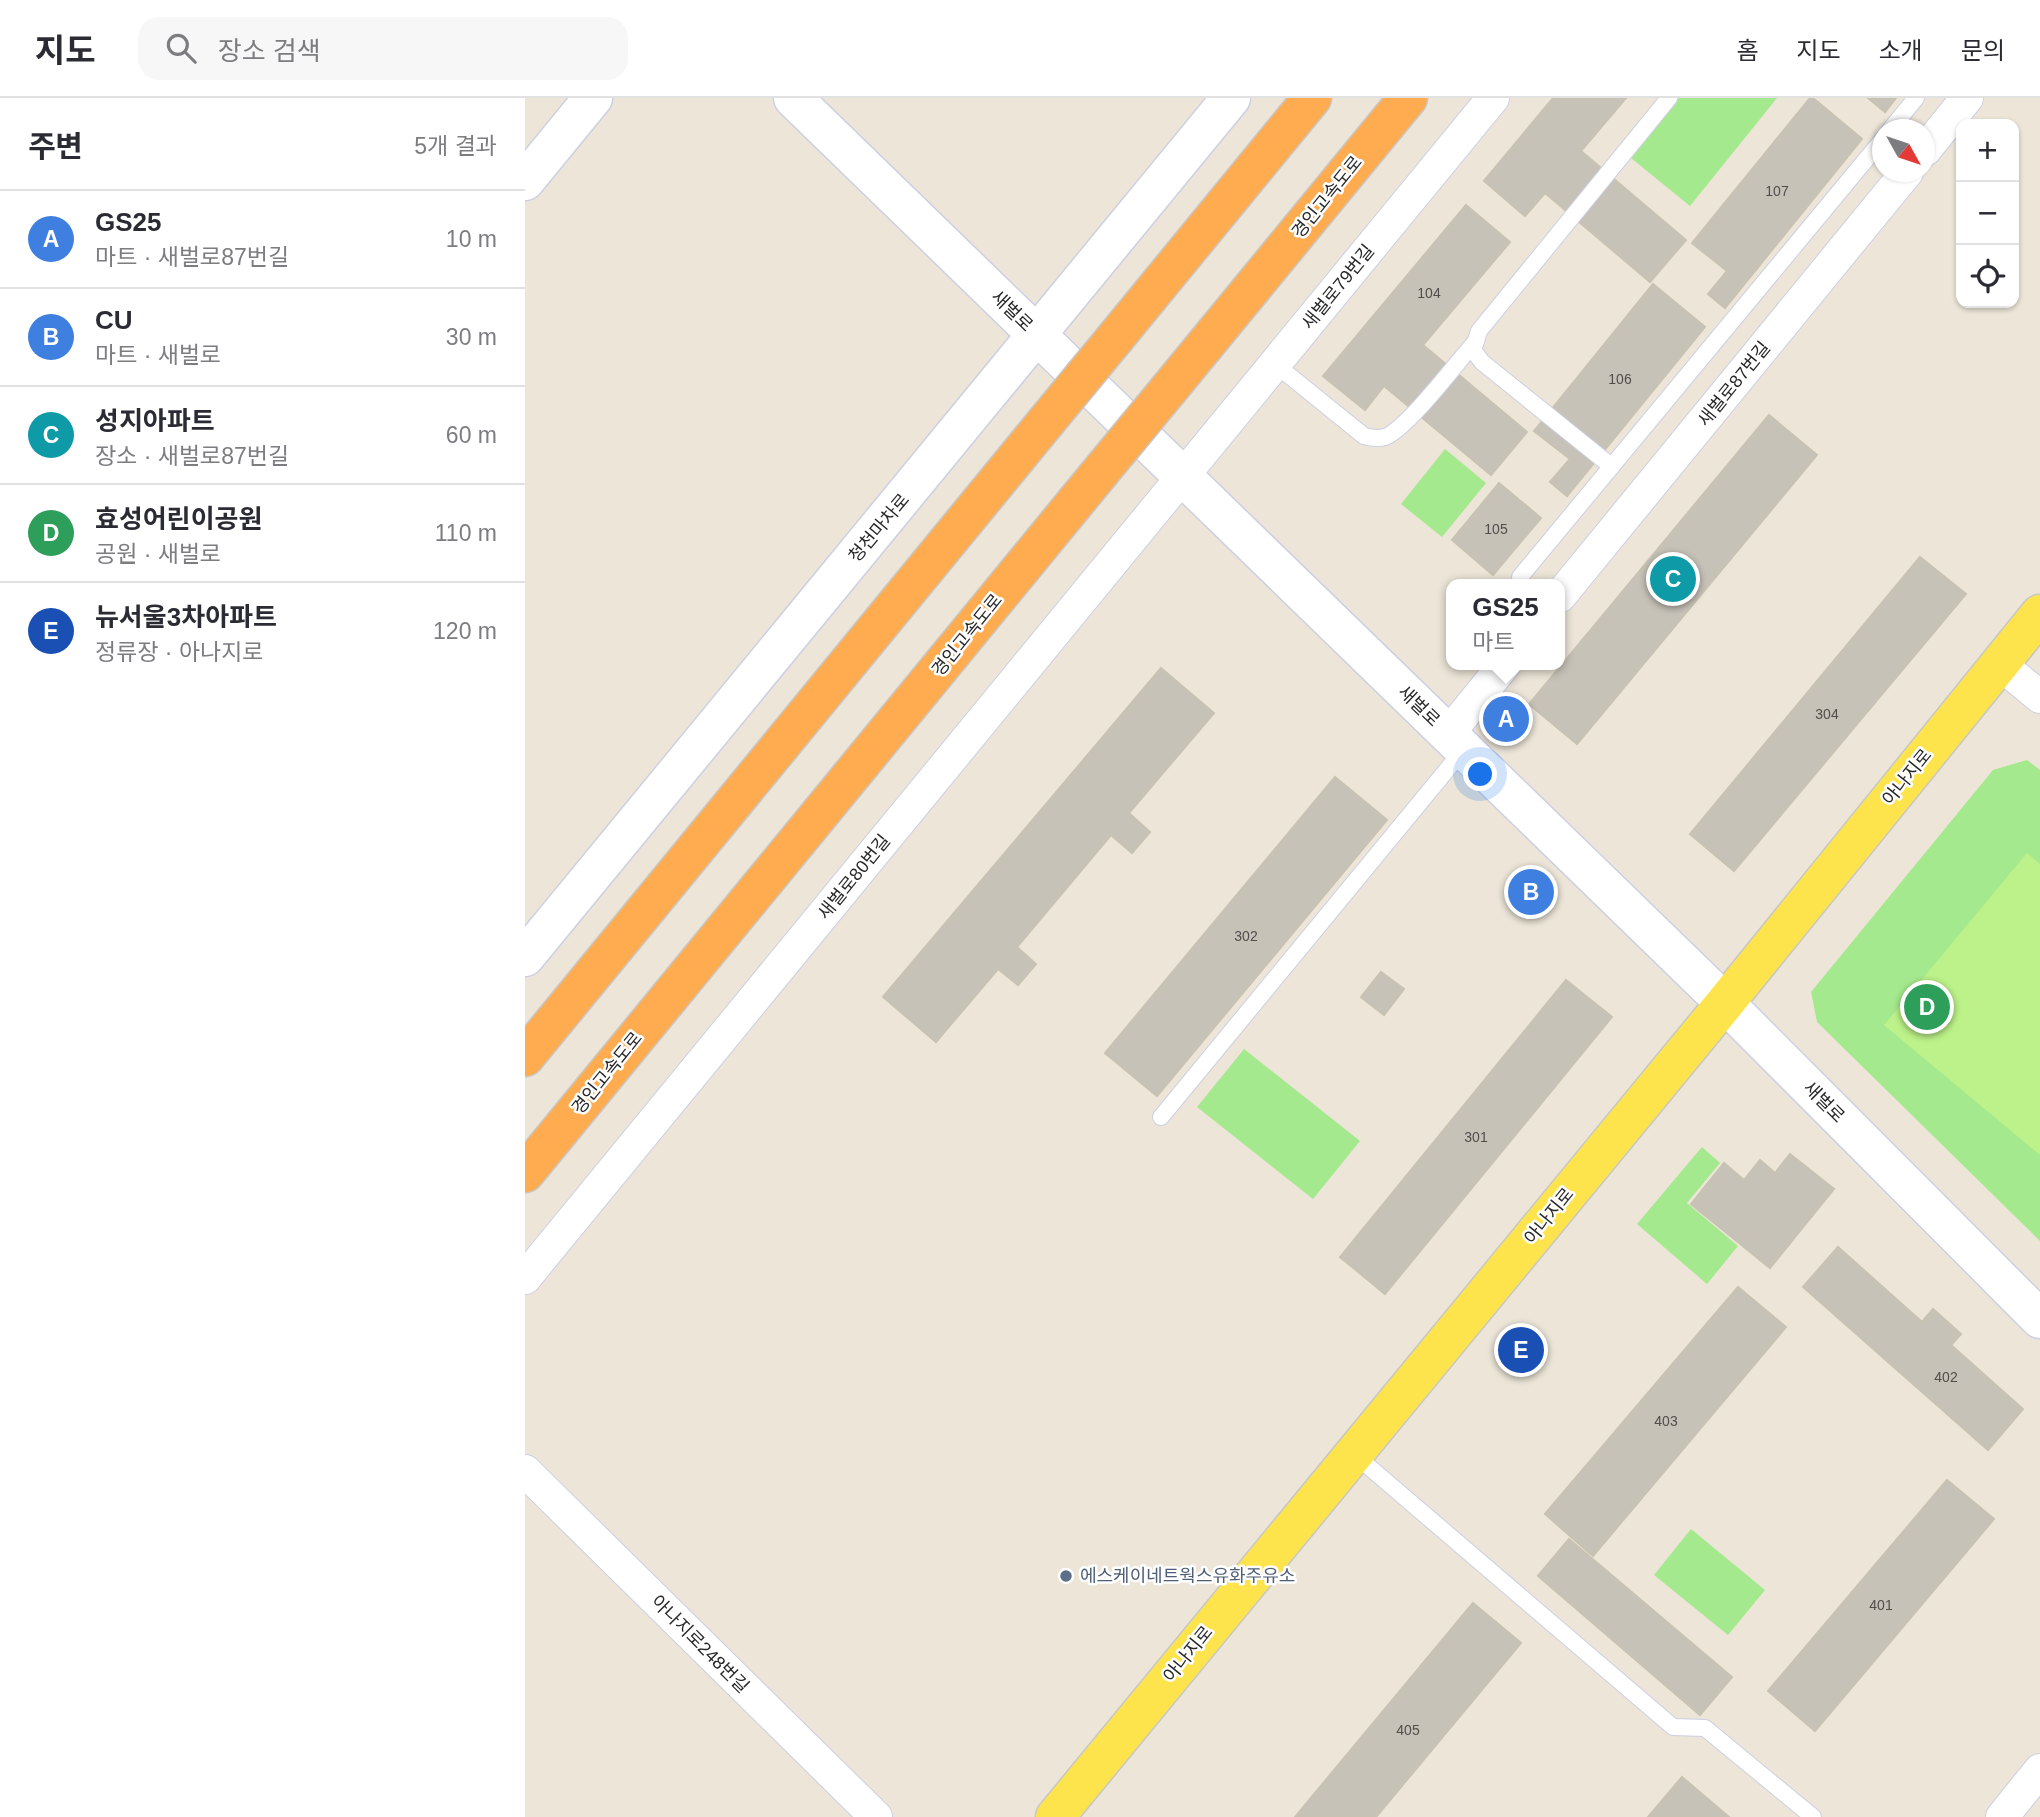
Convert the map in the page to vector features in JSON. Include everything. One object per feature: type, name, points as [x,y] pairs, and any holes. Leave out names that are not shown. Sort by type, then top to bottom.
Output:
[{"type":"highway","points":[[525,1057],[1312,98]]},
{"type":"highway","name":"경인고속도로","points":[[525,1173],[1408,98]]},
{"type":"main road","name":"아나지로","points":[[1055,1817],[1725,1003],[2040,614]]},
{"type":"street","points":[[525,181],[593,98]]},
{"type":"street","name":"새벌로","points":[[793,98],[1725,1003],[2040,1319]]},
{"type":"street","name":"청천마차로","points":[[525,957],[1231,98]]},
{"type":"street","name":"새벌로79번길","points":[[1183,476],[1493,98]]},
{"type":"street","points":[[1935,137],[1967,98]]},
{"type":"street","name":"새벌로87번길","points":[[1565,590],[1899,182]]},
{"type":"street","name":"새벌로80번길","points":[[525,1278],[1183,476]]},
{"type":"street","points":[[2000,664],[2040,697]]},
{"type":"street","points":[[1456,741],[1501,670]]},
{"type":"street","name":"아나지로248번길","points":[[525,1471],[876,1817]]},
{"type":"street","points":[[2001,1817],[2040,1770]]},
{"type":"lane","points":[[1611,466],[1482,362],[1473,350],[1479,331],[1669,98]]},
{"type":"lane","points":[[1899,119],[1916,98]]},
{"type":"lane","points":[[1520,577],[1872,151]]},
{"type":"lane","points":[[1275,364],[1364,436],[1373,439],[1385,437],[1405,424],[1476,341]]},
{"type":"lane","points":[[1161,1117],[1456,741]]},
{"type":"lane","points":[[1354,1454],[1672,1727],[1705,1728],[1813,1817]]},
{"type":"green space","points":[[1679,98],[1777,98],[1690,206],[1631,158]]},
{"type":"green space","points":[[1445,449],[1486,483],[1442,537],[1401,504]]},
{"type":"green space","points":[[2027,760],[2040,770],[2040,1241],[1817,1022],[1811,992],[1993,770]]},
{"type":"green space","points":[[2027,853],[2040,864],[2040,1155],[1884,1025]]},
{"type":"green space","points":[[1244,1049],[1360,1141],[1313,1199],[1197,1107]]},
{"type":"green space","points":[[1702,1147],[1720,1163],[1687,1203],[1738,1246],[1707,1284],[1637,1224]]},
{"type":"green space","points":[[1691,1529],[1765,1590],[1728,1635],[1654,1575]]},
{"type":"building","points":[[1553,98],[1626,98],[1581,151],[1686,240],[1650,282],[1545,193],[1525,216],[1484,181]]},
{"type":"building","points":[[1810,98],[1862,139],[1725,308],[1708,294],[1727,271],[1692,243]]},
{"type":"building","points":[[1868,98],[1896,98],[1885,112]]},
{"type":"building","points":[[1466,205],[1510,242],[1423,345],[1527,432],[1491,475],[1384,386],[1365,410],[1323,376]]},
{"type":"building","points":[[1653,284],[1705,327],[1567,496],[1550,482],[1570,459],[1534,431]]},
{"type":"building","points":[[1769,415],[1817,455],[1577,744],[1529,704],[1557,670],[1565,670],[1565,661]]},
{"type":"building","points":[[1499,483],[1541,518],[1493,575],[1452,540]]},
{"type":"building","points":[[1920,557],[1966,594],[1734,871],[1690,834]]},
{"type":"building","points":[[1161,668],[1214,713],[1129,813],[1150,832],[1132,853],[1111,835],[1017,947],[1036,964],[1018,985],[998,969],[936,1042],[883,997]]},
{"type":"building","points":[[1335,777],[1387,820],[1157,1096],[1105,1053]]},
{"type":"building","points":[[1381,972],[1404,989],[1384,1015],[1361,997]]},
{"type":"building","points":[[1566,980],[1612,1017],[1385,1294],[1340,1257]]},
{"type":"building","points":[[1790,1154],[1834,1189],[1770,1268],[1691,1204],[1724,1163],[1744,1180],[1760,1160],[1775,1173]]},
{"type":"building","points":[[1838,1247],[1922,1322],[1933,1309],[1961,1334],[1951,1345],[2023,1409],[1988,1450],[1803,1287]]},
{"type":"building","points":[[1738,1287],[1786,1327],[1593,1556],[1545,1514]]},
{"type":"building","points":[[1947,1480],[1994,1519],[1815,1731],[1768,1691]]},
{"type":"building","points":[[1569,1539],[1732,1677],[1700,1715],[1538,1576]]},
{"type":"building","points":[[1473,1603],[1521,1643],[1376,1817],[1295,1817]]},
{"type":"building","points":[[1682,1777],[1729,1817],[1648,1817]]},
{"type":"place","name":"성지아파트","points":[[1673,579]]},
{"type":"place","name":"GS25","points":[[1506,719]]},
{"type":"place","name":"CU","points":[[1531,892]]},
{"type":"place","name":"효성어린이공원","points":[[1927,1007]]},
{"type":"place","name":"뉴서울3차아파트","points":[[1521,1350]]},
{"type":"place","name":"에스케이네트웍스유화주유소","points":[[1066,1576]]}]
